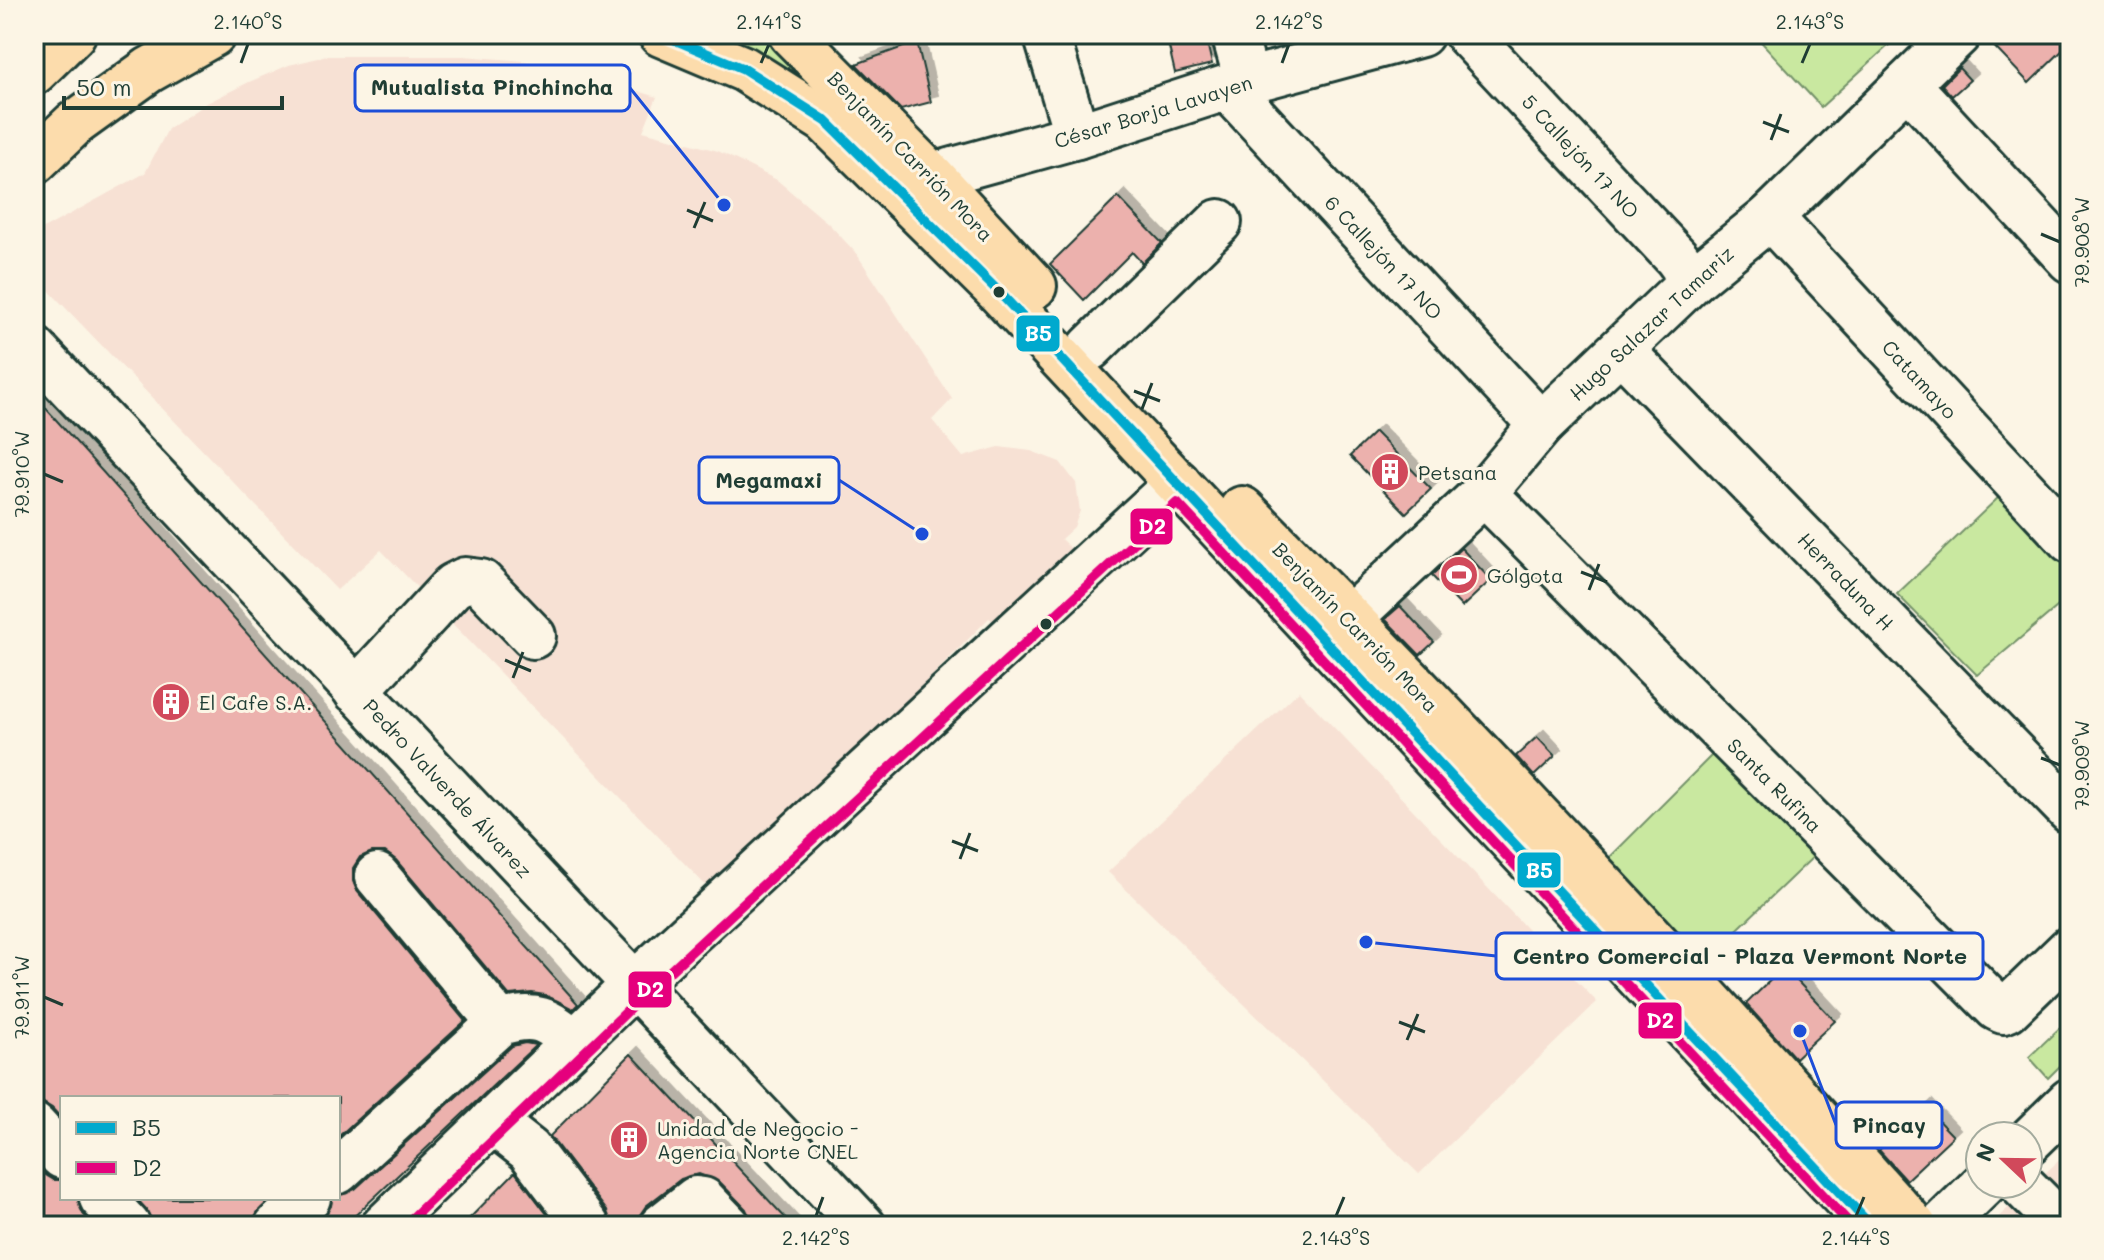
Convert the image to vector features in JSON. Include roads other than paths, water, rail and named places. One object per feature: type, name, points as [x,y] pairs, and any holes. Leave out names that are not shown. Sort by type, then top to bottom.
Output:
[{"type":"main road","points":[[34,72],[73,34]]},
{"type":"main road","points":[[34,162],[74,124],[149,70],[213,34]]},
{"type":"main road","name":"Benjamín Carrión Mora","points":[[661,34],[744,69],[826,121],[999,292],[1871,1226]]},
{"type":"main road","name":"Benjamín Carrión Mora","points":[[791,34],[932,176],[1198,465],[1350,618],[1758,1053],[1914,1226]]},
{"type":"street","points":[[1046,34],[1077,136]]},
{"type":"street","points":[[1234,34],[1237,84]]},
{"type":"street","name":"César Borja Lavayen","points":[[932,176],[1077,136],[1237,84],[1421,34]]},
{"type":"street","name":"5 Callejón 17 NO","points":[[1467,34],[1677,258],[1693,280]]},
{"type":"street","name":"Hugo Salazar Tamariz","points":[[1350,618],[1484,493],[1541,425],[1693,280],[1770,217],[1958,34]]},
{"type":"street","name":"6 Callejón 17 NO","points":[[1237,84],[1541,425]]},
{"type":"street","points":[[1907,84],[2070,260]]},
{"type":"street","name":"Catamayo","points":[[1770,217],[2070,540]]},
{"type":"street","points":[[1090,348],[1219,222]]},
{"type":"street","name":"Pedro Valverde Álvarez","points":[[34,349],[863,1226]]},
{"type":"street","name":"Herraduna H","points":[[1622,351],[2070,811]]},
{"type":"street","points":[[384,1226],[634,985],[1178,483]]},
{"type":"street","name":"Santa Rufina","points":[[1484,493],[1997,1008],[2003,1011],[2008,1009],[2070,949]]},
{"type":"street","points":[[356,691],[453,586],[465,580],[481,582],[533,636]]},
{"type":"street","points":[[377,876],[500,1023]]},
{"type":"street","points":[[340,1169],[500,1023],[523,1016],[548,1021],[575,1042]]},
{"type":"street","points":[[2044,1126],[2070,1101]]},
{"type":"street","points":[[492,1121],[529,1150],[587,1226]]},
{"type":"street","points":[[34,1126],[60,1154]]},
{"type":"street","points":[[662,1226],[696,1199],[703,1200],[728,1226]]},
{"type":"street","points":[[104,1200],[128,1226]]},
{"type":"street","points":[[277,1226],[306,1200]]},
{"type":"street","points":[[1941,1226],[1968,1200]]},
{"type":"street","points":[[2037,1200],[2063,1226]]},
{"type":"place","name":"Mutualista Pinchincha","points":[[724,205]]},
{"type":"place","name":"Petsana","points":[[1390,472]]},
{"type":"place","name":"Megamaxi","points":[[922,534]]},
{"type":"place","name":"Gólgota","points":[[1459,575]]},
{"type":"place","name":"El Cafe S.A.","points":[[171,702]]},
{"type":"place","name":"Centro Comercial - Plaza Vermont Norte","points":[[1366,942]]},
{"type":"place","name":"Pincay","points":[[1800,1031]]},
{"type":"place","name":"Unidad de Negocio - Agencia Norte CNEL","points":[[629,1140]]}]
